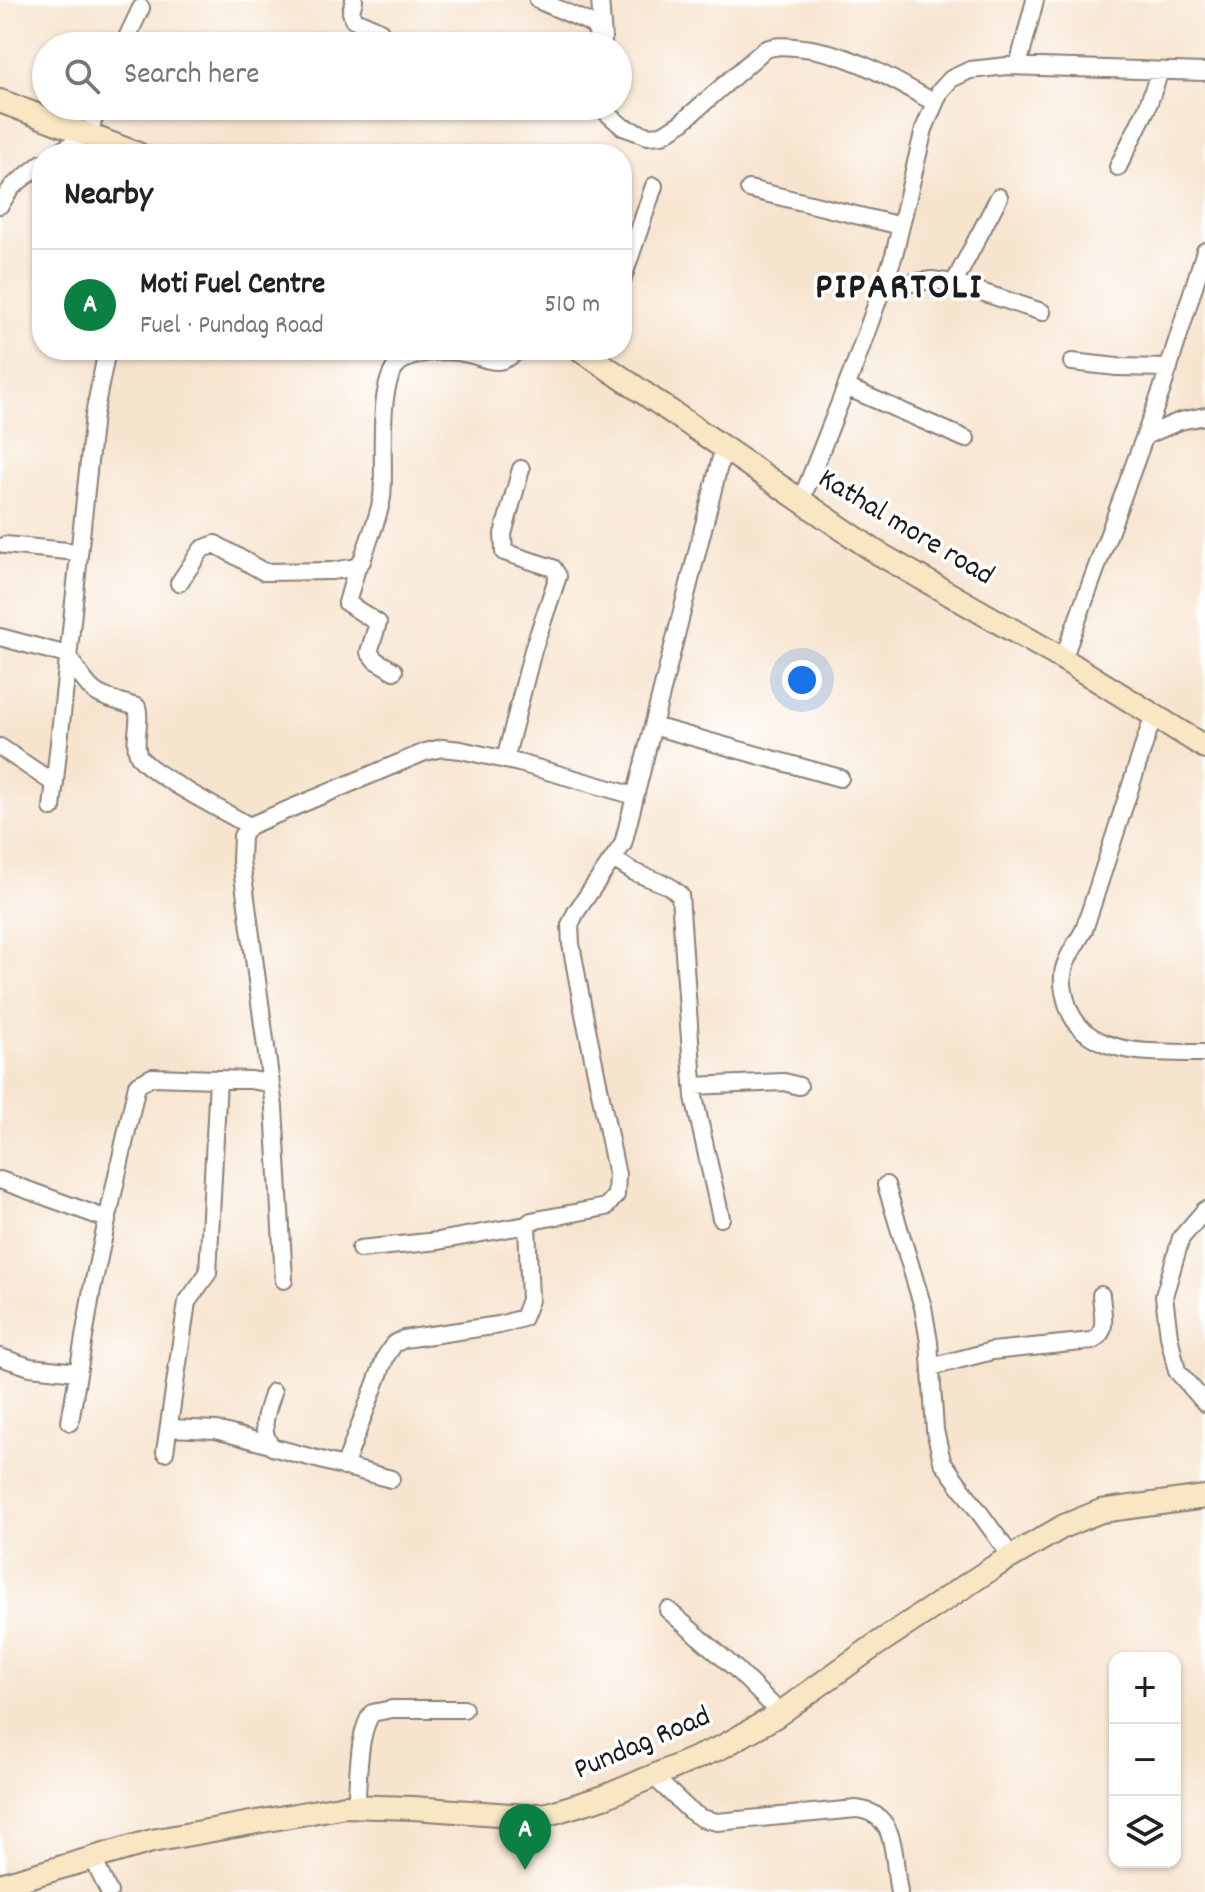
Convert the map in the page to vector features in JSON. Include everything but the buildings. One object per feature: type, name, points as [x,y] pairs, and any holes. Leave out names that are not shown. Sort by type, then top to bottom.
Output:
[{"type":"street","points":[[354,0],[353,19],[380,31]]},
{"type":"street","points":[[538,0],[586,21],[598,32]]},
{"type":"street","points":[[600,0],[602,32]]},
{"type":"street","points":[[1018,66],[1035,0]]},
{"type":"street","points":[[130,32],[141,8]]},
{"type":"street","points":[[614,120],[648,136],[662,135],[681,123],[764,50],[779,46],[838,53],[935,103]]},
{"type":"street","points":[[801,501],[883,287],[924,129],[940,91],[951,79],[970,70],[1018,66],[1205,72]]},
{"type":"street","points":[[1118,167],[1147,108],[1160,71]]},
{"type":"street","points":[[0,101],[32,113]]},
{"type":"street","points":[[51,120],[113,144]]},
{"type":"street","points":[[72,144],[88,134],[94,120]]},
{"type":"street","points":[[0,205],[12,187],[32,171]]},
{"type":"street","points":[[632,251],[654,186]]},
{"type":"street","points":[[749,189],[901,226]]},
{"type":"street","points":[[954,283],[999,197]]},
{"type":"street","points":[[1063,659],[1169,368],[1205,251]]},
{"type":"street","points":[[883,287],[932,280],[954,283],[1042,312]]},
{"type":"street","points":[[52,808],[77,552],[94,415],[105,360]]},
{"type":"street","points":[[394,671],[375,660],[369,652],[378,623],[347,603],[382,497],[388,383],[396,366],[407,360]]},
{"type":"street","name":"Kathal more road","points":[[601,360],[876,552],[1063,659],[1205,747]]},
{"type":"street","points":[[1072,362],[1169,368]]},
{"type":"street","points":[[846,387],[966,439]]},
{"type":"street","points":[[1145,436],[1180,421],[1205,416]]},
{"type":"street","points":[[360,1249],[438,1241],[527,1225],[531,1221],[606,1207],[616,1195],[617,1175],[583,1009],[570,925],[623,844],[724,446]]},
{"type":"street","points":[[505,760],[533,650],[558,576],[553,568],[504,552],[503,534],[521,469]]},
{"type":"street","points":[[179,583],[202,549],[215,544],[264,572],[332,571],[357,567]]},
{"type":"street","points":[[5,545],[77,552]]},
{"type":"street","points":[[0,637],[67,655],[93,692],[137,707],[137,752],[146,764],[249,826]]},
{"type":"street","points":[[1153,717],[1084,930],[1066,962],[1064,988],[1075,1022],[1099,1040],[1138,1052],[1205,1053]]},
{"type":"street","points":[[653,726],[840,778]]},
{"type":"street","points":[[0,747],[55,784]]},
{"type":"street","points":[[284,1280],[270,1083],[241,861],[242,836],[249,826],[425,752],[442,748],[505,760],[635,796]]},
{"type":"street","points":[[613,859],[634,872],[669,886],[680,895],[693,1086],[721,1218]]},
{"type":"street","points":[[70,1422],[92,1289],[137,1085],[152,1077],[270,1083]]},
{"type":"street","points":[[165,1452],[187,1302],[208,1273],[218,1079]]},
{"type":"street","points":[[693,1086],[784,1082],[799,1086]]},
{"type":"street","points":[[0,1180],[107,1219]]},
{"type":"street","points":[[886,1185],[923,1307],[935,1430],[942,1461],[1011,1556]]},
{"type":"street","points":[[1205,1210],[1181,1238],[1164,1296],[1177,1371],[1205,1403]]},
{"type":"street","points":[[344,1467],[386,1356],[394,1344],[404,1339],[516,1322],[526,1315],[530,1300],[527,1225]]},
{"type":"street","points":[[931,1367],[992,1351],[1092,1341],[1100,1337],[1103,1331],[1101,1295]]},
{"type":"street","points":[[0,1357],[30,1367],[78,1372]]},
{"type":"street","points":[[267,1444],[265,1416],[273,1392]]},
{"type":"street","points":[[169,1428],[216,1430],[391,1479]]},
{"type":"street","name":"Pundag Road","points":[[0,1885],[152,1841],[312,1811],[356,1806],[526,1816],[548,1814],[604,1797],[722,1747],[780,1713],[874,1646],[1011,1556],[1064,1526],[1101,1511],[1205,1497]]},
{"type":"street","points":[[668,1610],[736,1669],[780,1713]]},
{"type":"street","points":[[356,1806],[366,1723],[372,1713],[392,1709],[464,1709]]},
{"type":"street","points":[[654,1777],[689,1810],[701,1818],[717,1822],[856,1809],[872,1813],[883,1821],[892,1838],[899,1892]]},
{"type":"street","points":[[92,1857],[109,1892]]},
{"type":"place","name":"Moti Fuel Centre","points":[[525,1870]]},
{"type":"district","name":"PIPARTOLI","points":[[899,289]]}]
